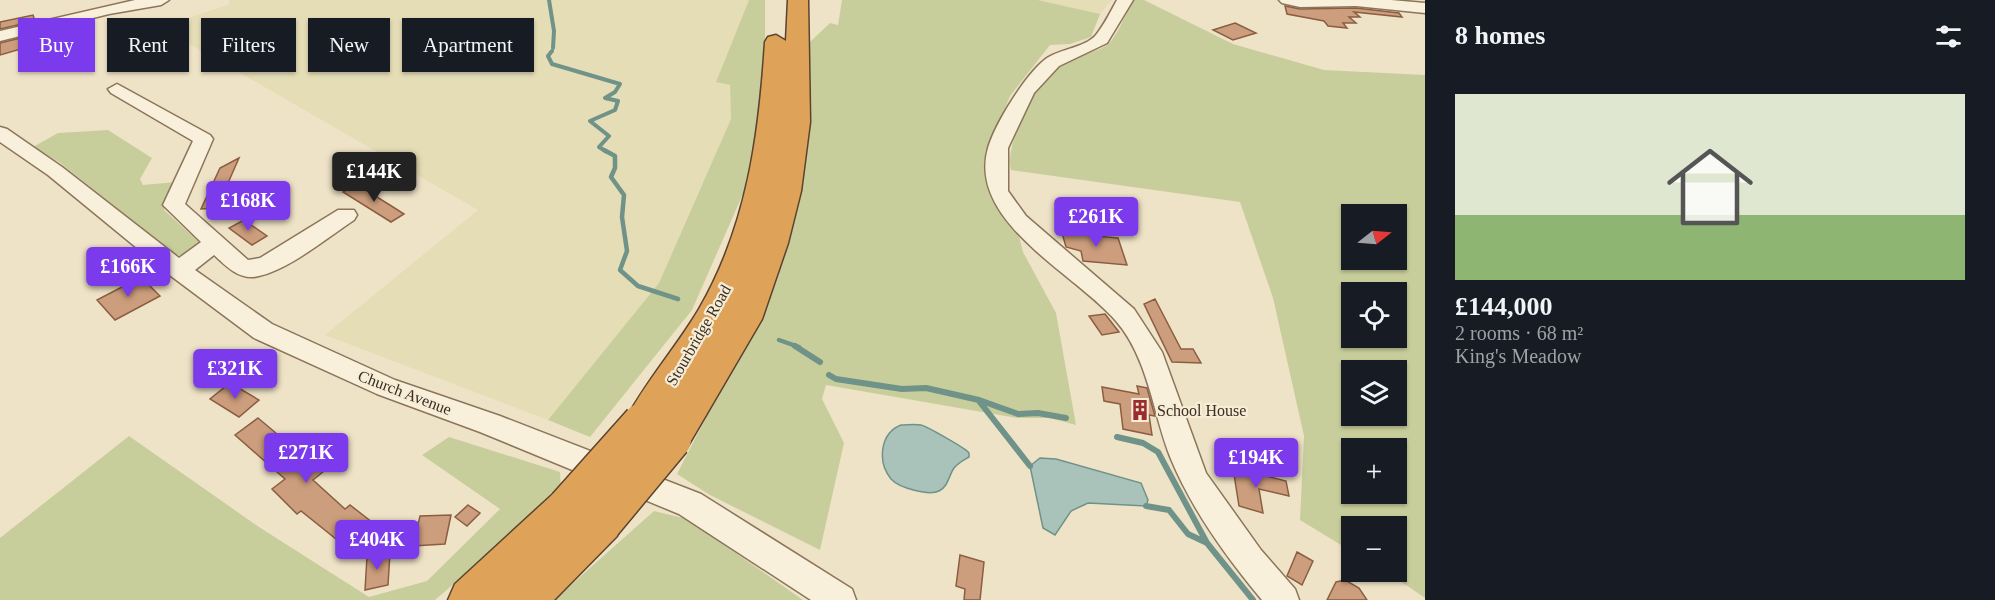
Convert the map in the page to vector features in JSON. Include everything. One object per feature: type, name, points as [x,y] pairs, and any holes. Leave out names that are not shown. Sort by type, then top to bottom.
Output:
[{"type":"highway","name":"Stourbridge Road","points":[[657,431],[683,365],[714,315],[746,241],[762,188],[772,117],[778,0]]},
{"type":"highway","name":"Stourbridge Road","points":[[522,600],[585,515],[657,431],[745,320],[773,243],[787,191],[796,122],[798,0]]},
{"type":"highway","name":"Stourbridge Road","points":[[471,600],[585,515]]},
{"type":"street","points":[[0,36],[109,9],[161,0]]},
{"type":"street","points":[[1125,0],[1101,40],[1053,62],[1026,91],[998,148],[996,166],[998,191],[1018,221],[1125,315],[1149,352],[1185,458],[1196,483],[1250,561],[1282,600]]},
{"type":"street","points":[[1287,0],[1300,2],[1356,0],[1425,8]]},
{"type":"street","points":[[117,89],[203,139],[174,205],[240,266],[252,269],[268,264],[346,215]]},
{"type":"street","name":"Church Avenue","points":[[0,133],[55,171],[179,270],[262,331],[386,387],[490,424],[690,504],[840,600]]},
{"type":"street","points":[[179,270],[214,244]]},
{"type":"shaded area","points":[[230,0],[749,0],[716,82],[730,85],[731,119],[659,283],[548,420],[325,335],[478,210],[238,72],[296,72],[296,18],[201,18],[201,51],[189,44],[188,18],[228,5]]},
{"type":"shaded area","points":[[1038,0],[1112,0],[1100,14]]},
{"type":"green space","points":[[749,0],[765,0],[765,83],[746,187],[692,310],[590,437],[548,420],[659,283],[731,119],[730,85],[716,82]]},
{"type":"green space","points":[[842,0],[1038,0],[1100,14],[1091,37],[1070,44],[1050,45],[1010,96],[994,136],[1023,252],[1056,313],[1076,425],[1050,418],[1017,418],[826,385],[822,399],[844,443],[820,550],[710,495],[677,474],[778,277],[807,124],[810,42],[830,23],[838,25]]},
{"type":"green space","points":[[1133,0],[1144,0],[1233,44],[1324,70],[1425,75],[1425,598],[1402,582],[1407,582],[1407,516],[1341,516],[1341,545],[1300,520],[1304,436],[1273,298],[1240,202],[1011,170],[1010,158],[1018,129],[1033,97],[1051,72],[1072,58],[1100,49],[1111,41]]},
{"type":"green space","points":[[108,130],[152,158],[140,179],[143,185],[176,182],[164,210],[200,243],[187,255],[176,255],[59,162],[33,147],[58,133]]},
{"type":"green space","points":[[129,436],[259,527],[369,597],[427,581],[500,509],[422,455],[449,437],[560,472],[561,491],[435,600],[0,600],[0,538]]},
{"type":"green space","points":[[654,511],[687,519],[803,600],[554,600]]},
{"type":"water","points":[[901,425],[924,426],[969,453],[969,457],[954,468],[946,484],[939,491],[922,492],[907,488],[891,479],[884,465],[883,449],[889,434]]},
{"type":"water","points":[[1040,458],[1056,459],[1141,483],[1148,500],[1146,506],[1088,503],[1071,511],[1055,535],[1043,528],[1030,466]]},
{"type":"building","points":[[1285,6],[1300,9],[1356,8],[1399,13],[1402,17],[1354,12],[1360,17],[1349,17],[1356,23],[1343,23],[1347,28],[1328,26],[1324,21],[1287,14]]},
{"type":"building","points":[[33,15],[34,18],[19,18]]},
{"type":"building","points":[[18,18],[18,25],[0,29],[0,22]]},
{"type":"building","points":[[1235,23],[1256,33],[1233,40],[1213,30]]},
{"type":"building","points":[[18,39],[18,50],[0,55],[0,43]]},
{"type":"building","points":[[239,158],[217,208],[201,209],[220,168]]},
{"type":"building","points":[[356,184],[404,214],[391,222],[343,192]]},
{"type":"building","points":[[244,220],[267,236],[252,245],[229,228]]},
{"type":"building","points":[[1062,233],[1118,238],[1127,265],[1083,261],[1081,251],[1066,247]]},
{"type":"building","points":[[141,277],[160,296],[115,320],[97,300]]},
{"type":"building","points":[[1155,299],[1181,349],[1193,349],[1201,363],[1172,362],[1144,304]]},
{"type":"building","points":[[1105,314],[1119,332],[1102,335],[1089,316]]},
{"type":"building","points":[[230,383],[259,400],[239,417],[210,399]]},
{"type":"building","name":"School House","points":[[1137,386],[1147,388],[1155,416],[1149,415],[1152,435],[1123,429],[1120,404],[1104,401],[1102,387],[1139,394]]},
{"type":"building","points":[[258,418],[289,444],[294,439],[315,456],[321,451],[334,463],[313,480],[345,509],[350,505],[377,526],[351,551],[301,511],[297,514],[272,489],[285,479],[235,435]]},
{"type":"building","points":[[1233,468],[1286,481],[1289,496],[1259,489],[1263,513],[1239,506]]},
{"type":"building","points":[[468,505],[480,513],[467,526],[455,517]]},
{"type":"building","points":[[451,515],[445,544],[413,546],[420,516]]},
{"type":"building","points":[[1297,552],[1313,561],[1302,585],[1287,576]]},
{"type":"building","points":[[390,553],[388,585],[365,590],[367,557]]},
{"type":"building","points":[[960,555],[984,562],[980,600],[964,600],[965,589],[956,586]]},
{"type":"building","points":[[1336,582],[1348,582],[1359,588],[1367,600],[1327,600]]},
{"type":"waterway","points":[[549,0],[554,31],[553,48]]},
{"type":"waterway","points":[[552,51],[548,56],[552,64],[620,84],[615,92],[605,98],[618,101],[615,110],[590,121],[609,136],[599,147],[607,152]]},
{"type":"waterway","points":[[604,150],[615,156],[615,168],[611,177],[624,195],[622,217],[627,251],[620,270],[638,286],[678,299]]},
{"type":"waterway","points":[[779,340],[799,347]]},
{"type":"waterway","points":[[795,346],[820,362]]},
{"type":"waterway","points":[[829,375],[836,379],[902,389],[926,388],[979,400],[1018,414],[1038,413],[1066,418]]},
{"type":"waterway","points":[[979,401],[1030,466]]},
{"type":"waterway","points":[[1117,437],[1143,443],[1158,452],[1207,543]]},
{"type":"waterway","points":[[1146,506],[1169,510],[1188,534],[1207,543]]},
{"type":"waterway","points":[[1207,543],[1253,600]]},
{"type":"place","name":"School House","points":[[1140,410]]}]
